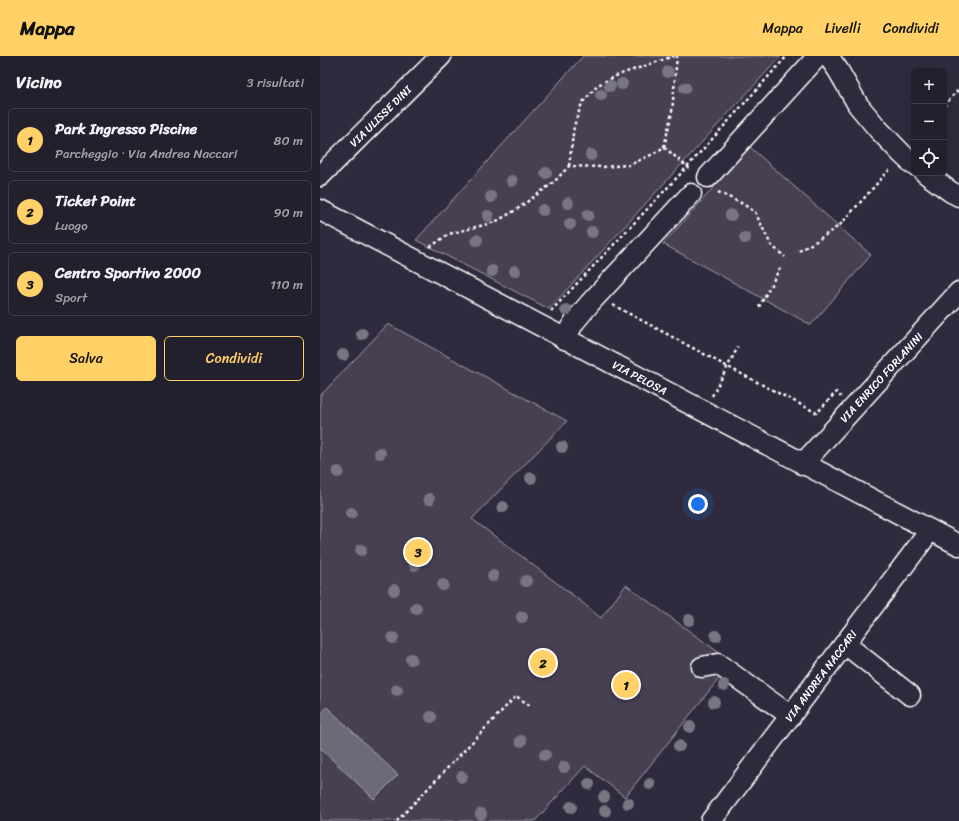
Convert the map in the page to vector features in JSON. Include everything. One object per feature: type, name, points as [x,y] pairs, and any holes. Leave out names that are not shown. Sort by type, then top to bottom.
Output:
[{"type":"street","name":"VIA ULISSE DINI","points":[[320,176],[441,56]]},
{"type":"street","points":[[704,179],[818,56]]},
{"type":"street","points":[[828,56],[838,70],[858,105],[878,129],[911,162]]},
{"type":"street","points":[[929,176],[959,196]]},
{"type":"street","points":[[564,339],[575,321],[585,309],[691,194]]},
{"type":"street","name":"VIA PELOSA","points":[[320,210],[959,546]]},
{"type":"street","name":"VIA ENRICO FORLANINI","points":[[804,465],[808,458],[959,292]]},
{"type":"street","name":"VIA ANDREA NACCARI","points":[[711,821],[929,531]]},
{"type":"street","points":[[845,644],[910,695]]},
{"type":"street","points":[[702,667],[718,664],[791,716]]},
{"type":"path","points":[[430,247],[449,234],[495,222],[516,210],[554,182],[569,166],[574,126],[582,103],[598,85],[618,75],[675,56],[672,112],[664,147],[629,165],[569,166]]},
{"type":"path","points":[[547,316],[687,167],[787,56]]},
{"type":"path","points":[[946,104],[959,89]]},
{"type":"path","points":[[664,147],[687,167],[704,179],[717,192],[743,204],[755,212],[771,245],[785,258]]},
{"type":"path","points":[[799,251],[840,225],[890,168]]},
{"type":"path","points":[[759,307],[780,268]]},
{"type":"path","points":[[612,304],[817,414],[836,392],[853,408]]},
{"type":"path","points":[[709,402],[738,347]]},
{"type":"path","points":[[397,821],[516,696],[532,707]]},
{"type":"shaded area","points":[[583,56],[781,56],[549,309],[416,240]]},
{"type":"shaded area","points":[[750,147],[871,255],[811,325],[663,244]]},
{"type":"shaded area","points":[[388,324],[567,421],[472,519],[601,618],[626,585],[732,662],[625,797],[585,766],[535,821],[320,821],[320,396]]},
{"type":"shaded area","points":[[327,707],[398,775],[374,799],[320,748],[320,715]]},
{"type":"place","name":"Centro Sportivo 2000","points":[[418,552]]},
{"type":"place","name":"Ticket Point","points":[[543,663]]},
{"type":"place","name":"Park Ingresso Piscine","points":[[626,685]]}]
